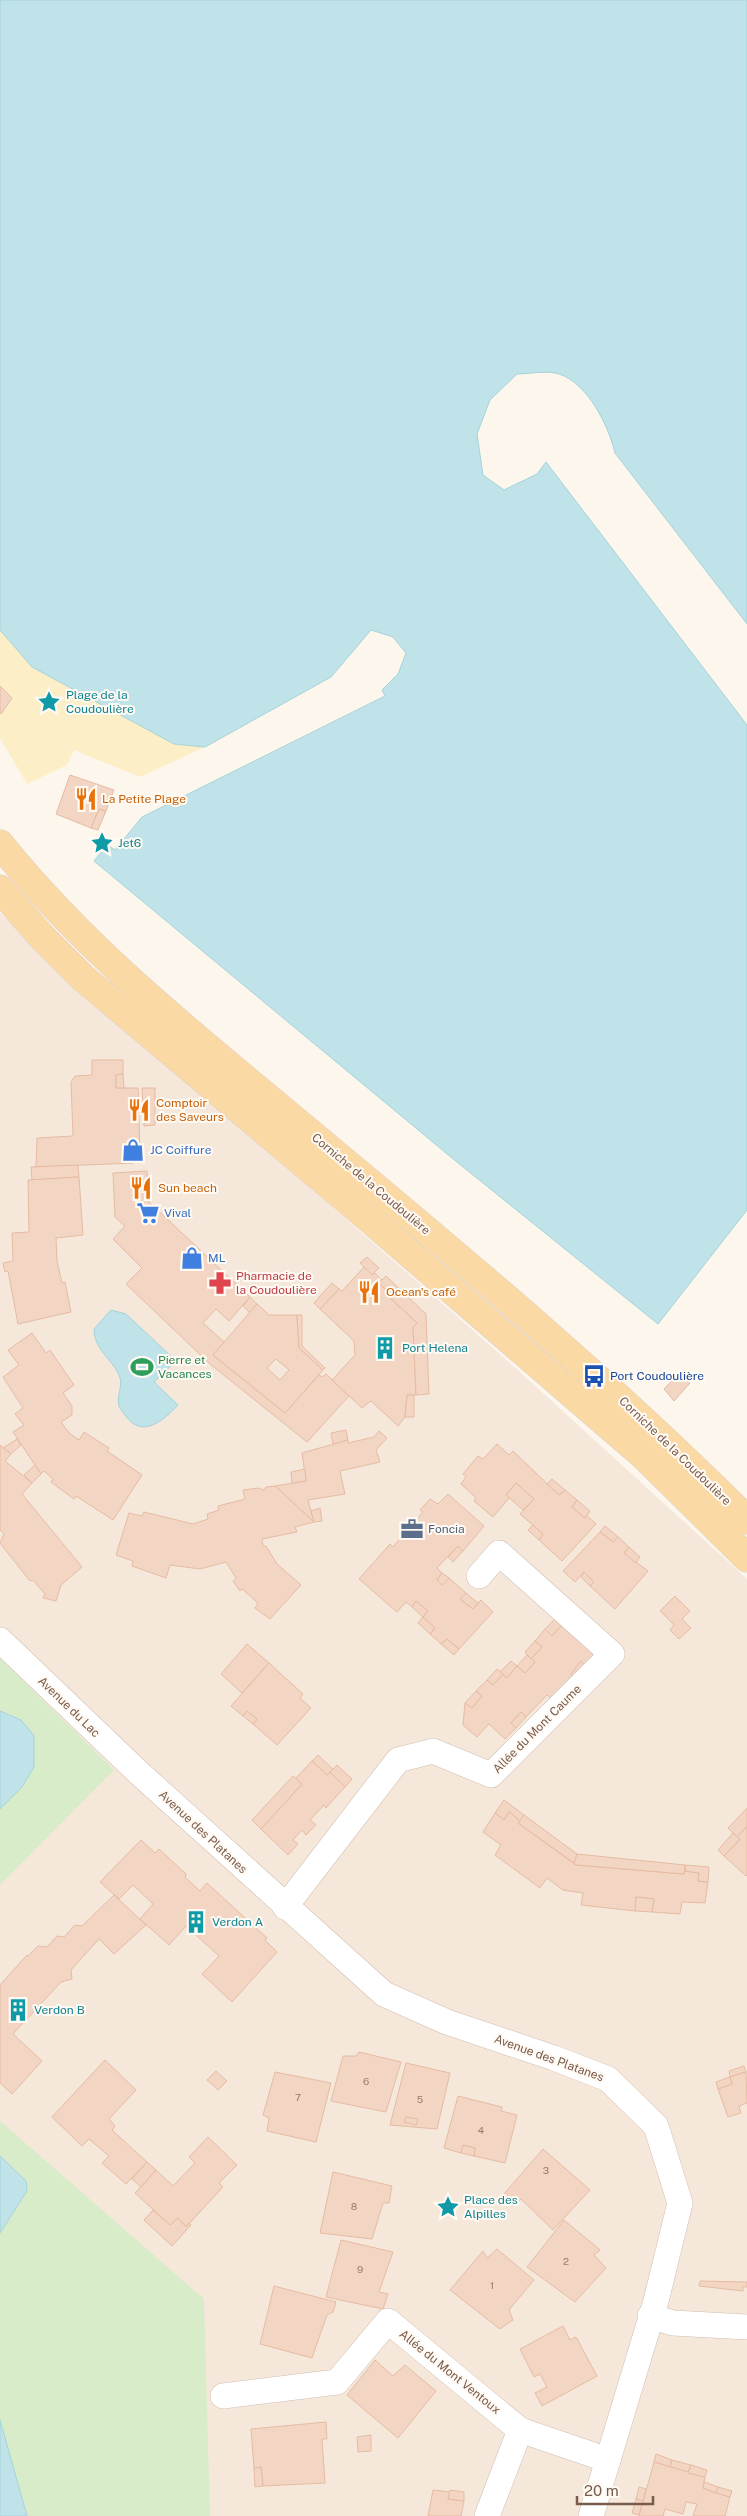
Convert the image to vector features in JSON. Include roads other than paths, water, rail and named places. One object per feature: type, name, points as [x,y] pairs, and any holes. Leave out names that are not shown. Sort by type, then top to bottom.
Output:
[{"type":"main road","name":"Corniche de la Coudoulière","points":[[0,844],[63,918],[130,982],[560,1345],[681,1454],[747,1520]]},
{"type":"main road","name":"Corniche de la Coudoulière","points":[[0,889],[41,936],[82,977],[569,1390],[673,1483],[747,1558]]},
{"type":"street","name":"Allée du Mont Caume","points":[[285,1907],[398,1760],[433,1751],[491,1775],[612,1654],[499,1553],[479,1576]]},
{"type":"street","name":"Avenue du Lac","points":[[0,1640],[139,1774]]},
{"type":"street","name":"Avenue des Platanes","points":[[139,1774],[384,1994],[447,2022],[554,2058],[608,2079],[656,2126],[680,2204],[650,2316],[592,2516]]},
{"type":"street","points":[[650,2316],[672,2323],[747,2327]]},
{"type":"street","name":"Allée du Mont Ventoux","points":[[223,2396],[337,2382],[388,2321],[520,2430],[608,2460]]},
{"type":"street","points":[[488,2516],[520,2430]]},
{"type":"water","points":[[0,0],[747,0],[747,624],[615,453],[608,431],[596,407],[579,386],[559,374],[549,372],[517,374],[490,400],[477,434],[483,475],[504,490],[537,474],[546,462],[747,725],[747,1210],[658,1324],[452,1158],[94,861],[107,845],[115,850],[142,817],[385,696],[382,690],[398,674],[406,653],[393,637],[371,630],[331,677],[205,747],[174,744],[32,667],[0,630]]},
{"type":"water","name":"Pierre et Vacances","points":[[111,1310],[126,1314],[176,1361],[154,1382],[178,1405],[153,1425],[146,1427],[138,1426],[125,1415],[119,1406],[119,1375],[100,1348],[94,1329]]},
{"type":"water","points":[[0,1711],[21,1720],[34,1736],[34,1767],[22,1787],[0,1809]]},
{"type":"water","points":[[0,2156],[26,2181],[27,2191],[0,2233]]},
{"type":"water","points":[[0,2420],[27,2516],[0,2516]]},
{"type":"place","name":"Plage de la Coudoulière","points":[[49,702]]},
{"type":"place","name":"La Petite Plage","points":[[86,799]]},
{"type":"place","name":"Jet6","points":[[102,843]]},
{"type":"place","name":"Comptoir des Saveurs","points":[[139,1110]]},
{"type":"place","name":"JC Coiffure","points":[[133,1150]]},
{"type":"place","name":"Sun beach","points":[[141,1188]]},
{"type":"place","name":"Vival","points":[[148,1213]]},
{"type":"place","name":"ML","points":[[192,1258]]},
{"type":"place","name":"Pharmacie de la Coudoulière","points":[[220,1283]]},
{"type":"place","name":"Ocean's café","points":[[369,1292]]},
{"type":"place","name":"Port Helena","points":[[385,1348]]},
{"type":"place","name":"Pierre et Vacances","points":[[142,1367]]},
{"type":"place","name":"Port Coudoulière","points":[[594,1376]]},
{"type":"place","name":"Foncia","points":[[412,1529]]},
{"type":"place","name":"Verdon A","points":[[196,1922]]},
{"type":"place","name":"Verdon B","points":[[18,2010]]},
{"type":"place","name":"Place des Alpilles","points":[[448,2207]]}]
